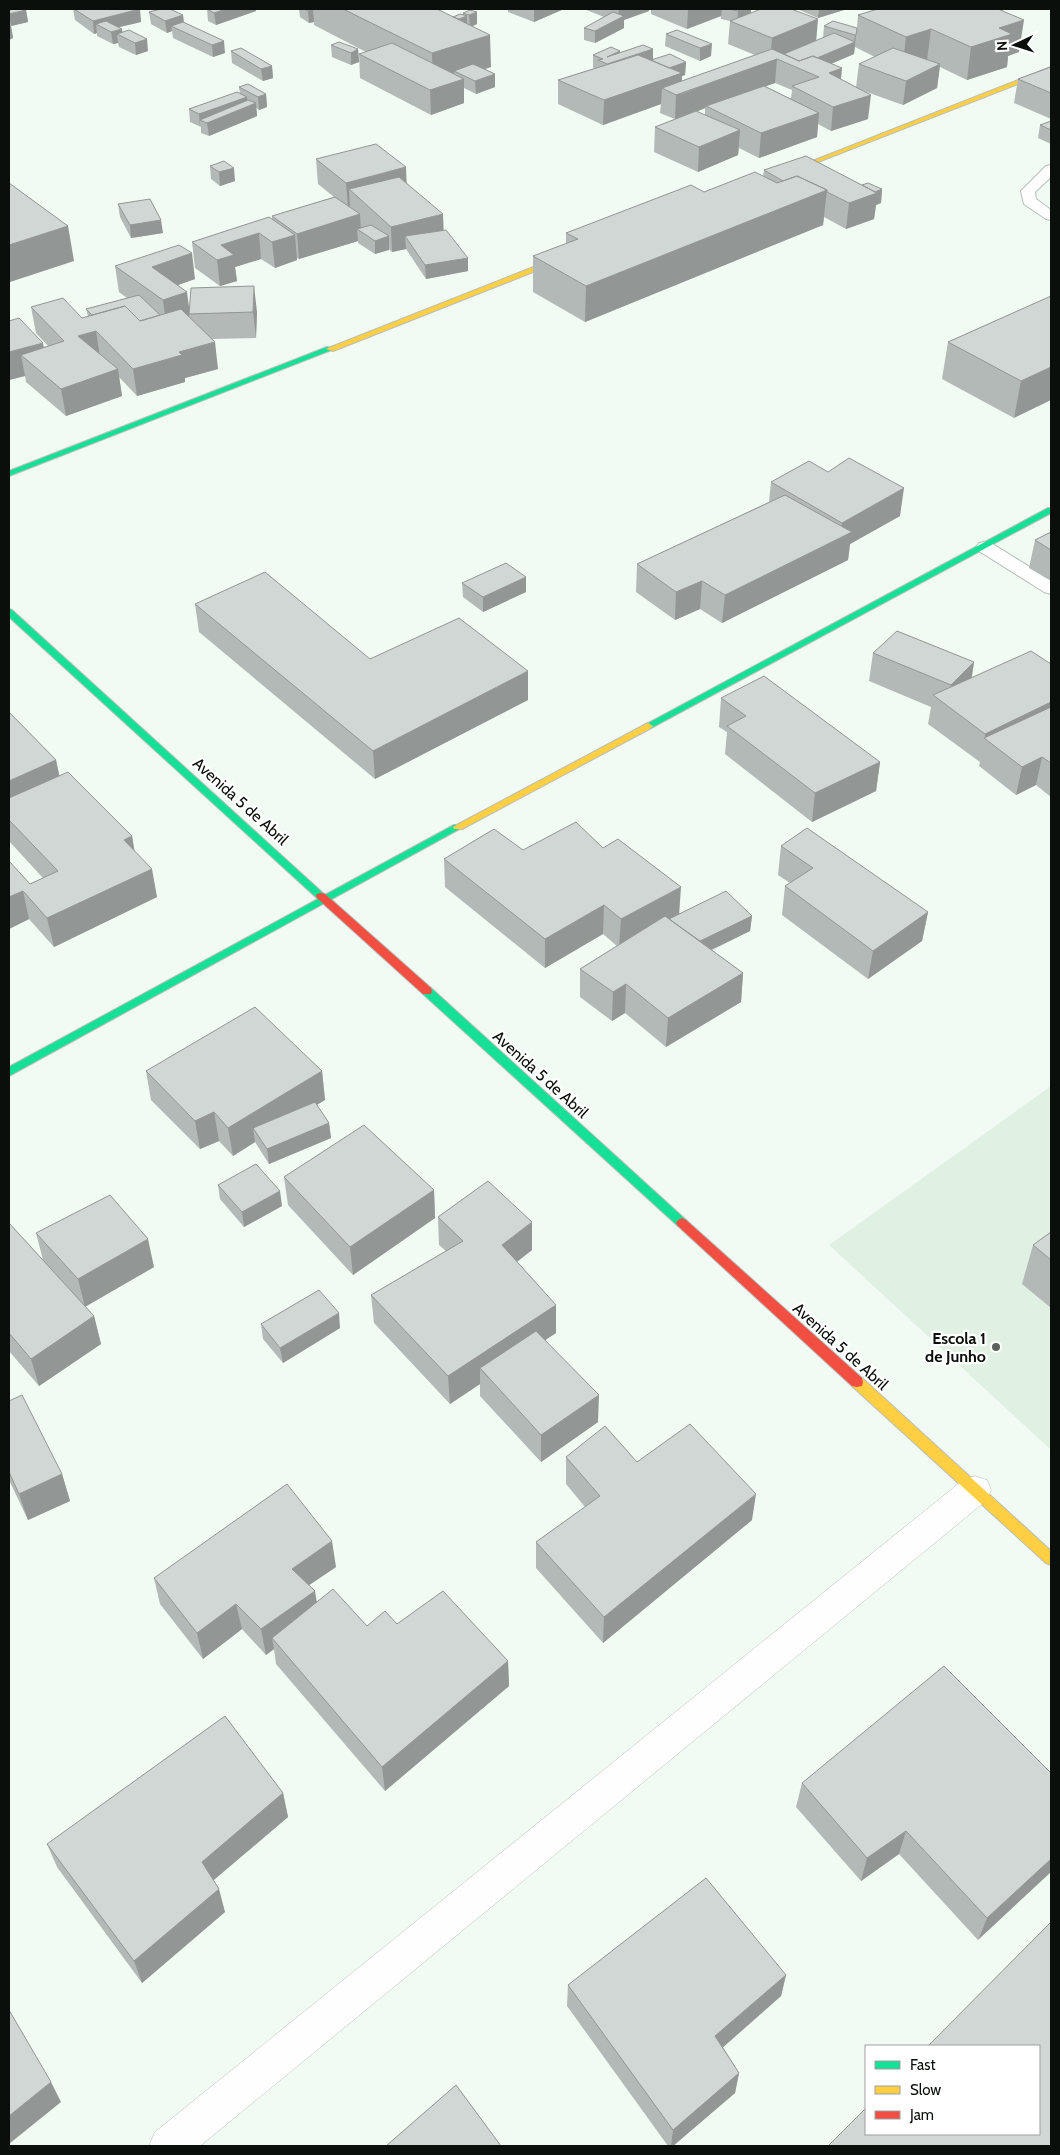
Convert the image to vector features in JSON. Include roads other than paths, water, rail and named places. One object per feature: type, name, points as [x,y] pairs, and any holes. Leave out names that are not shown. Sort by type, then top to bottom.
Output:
[{"type":"street","points":[[772,178],[1051,70]]},
{"type":"street","points":[[9,474],[576,254]]},
{"type":"street","points":[[9,1072],[324,899],[1051,510]]},
{"type":"street","name":"Avenida 5 de Abril","points":[[9,612],[1051,1560]]},
{"type":"street","points":[[169,2146],[975,1490]]},
{"type":"lane","points":[[1051,169],[1028,191],[1030,200],[1051,216]]},
{"type":"lane","points":[[985,547],[1051,588]]},
{"type":"place","name":"Escola 1 de Junho","points":[[996,1347]]}]
